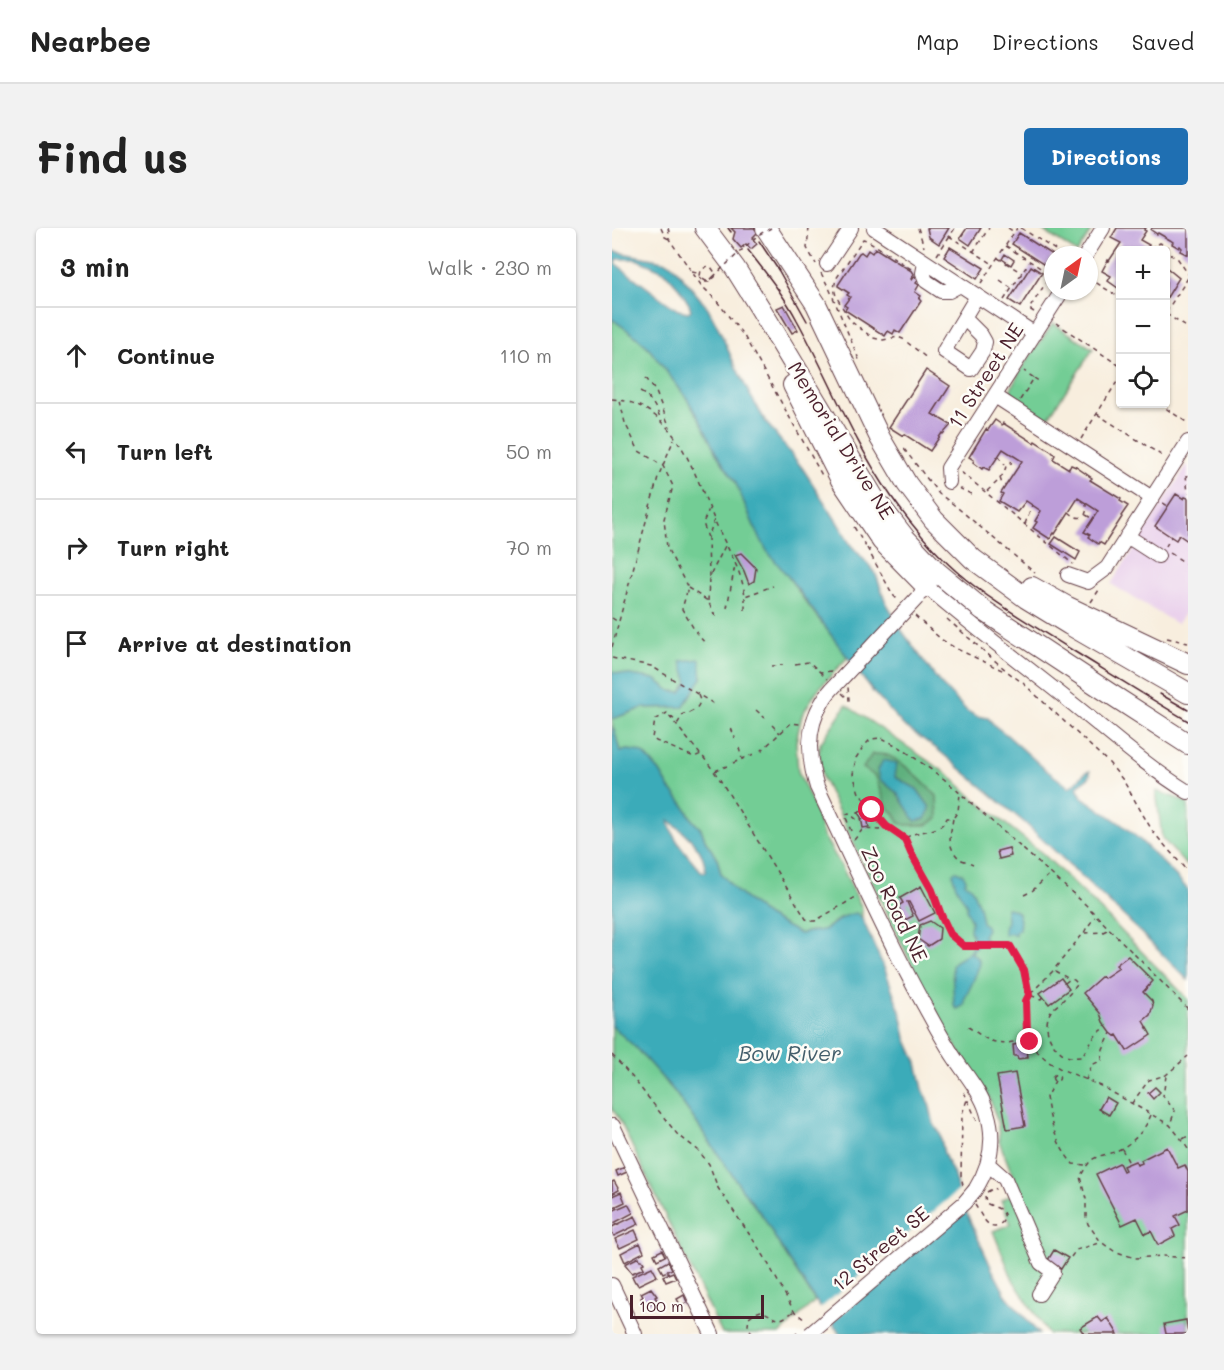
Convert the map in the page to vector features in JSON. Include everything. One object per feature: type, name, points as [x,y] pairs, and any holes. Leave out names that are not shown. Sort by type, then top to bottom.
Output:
[{"type":"highway","name":"Memorial Drive NE","points":[[705,228],[735,268],[874,498],[905,538],[937,572],[983,610],[1188,744]]},
{"type":"highway","points":[[782,228],[812,280],[816,304]]},
{"type":"highway","name":"Memorial Drive NE","points":[[758,235],[816,304],[880,438],[907,484],[934,520],[973,559],[1026,598],[1188,693]]},
{"type":"highway","points":[[775,332],[781,363],[841,480],[882,541],[922,593]]},
{"type":"highway","points":[[934,520],[951,526],[989,558],[1034,588],[1068,607],[1188,664]]},
{"type":"street","points":[[821,267],[850,228]]},
{"type":"street","points":[[874,228],[924,267],[960,285],[1035,334]]},
{"type":"street","points":[[1092,246],[1103,228]]},
{"type":"street","points":[[964,318],[976,295]]},
{"type":"street","name":"11 Street NE","points":[[948,475],[994,396],[1056,300]]},
{"type":"street","points":[[994,396],[1152,498]]},
{"type":"street","points":[[1068,575],[1088,582],[1107,568],[1188,442]]},
{"type":"street","points":[[1127,536],[1161,553]]},
{"type":"street","points":[[922,593],[966,620],[1137,756],[1188,792]]},
{"type":"street","name":"Zoo Road NE","points":[[922,593],[828,693],[814,722],[810,743],[813,773],[822,796],[916,992],[943,1041],[983,1101],[991,1128],[992,1143],[984,1176],[971,1192]]},
{"type":"street","points":[[613,1126],[712,1334]]},
{"type":"street","points":[[988,1164],[1005,1179],[1041,1263],[1053,1272],[1039,1294]]},
{"type":"street","name":"12 Street SE","points":[[802,1330],[964,1203],[971,1192]]},
{"type":"street","points":[[612,1285],[635,1334]]},
{"type":"path","points":[[661,228],[700,285],[716,300],[744,336],[827,484]]},
{"type":"path","points":[[668,228],[669,239]]},
{"type":"path","points":[[692,272],[697,273],[703,282],[709,282],[715,277],[716,274],[708,266],[701,270],[700,276],[704,281],[707,282],[713,277],[743,248],[758,235],[771,228]]},
{"type":"path","points":[[809,228],[807,248],[821,267],[862,366]]},
{"type":"path","points":[[928,359],[903,339],[898,337],[883,340],[873,338],[853,323],[836,296],[834,288],[836,279],[863,239],[924,267],[955,228]]},
{"type":"path","points":[[974,252],[989,228]]},
{"type":"path","points":[[1008,228],[1014,232]]},
{"type":"path","points":[[976,295],[1017,228]]},
{"type":"path","points":[[1021,228],[1049,246]]},
{"type":"path","points":[[950,236],[993,264]]},
{"type":"path","points":[[1006,245],[1044,270]]},
{"type":"path","points":[[1171,255],[1178,259],[1188,274]]},
{"type":"path","points":[[998,258],[1022,273]]},
{"type":"path","points":[[998,310],[1030,261]]},
{"type":"path","points":[[1170,307],[1188,278]]},
{"type":"path","points":[[1000,280],[1012,288]]},
{"type":"path","points":[[1098,284],[1116,295]]},
{"type":"path","points":[[1029,309],[1044,287]]},
{"type":"path","points":[[1170,316],[1188,328]]},
{"type":"path","points":[[1046,317],[1116,363]]},
{"type":"path","points":[[1018,403],[1034,378],[1021,369],[1040,382]]},
{"type":"path","points":[[646,378],[656,392],[671,431]]},
{"type":"path","points":[[1075,448],[1116,383]]},
{"type":"path","points":[[640,392],[650,398],[662,422]]},
{"type":"path","points":[[612,399],[635,404],[662,422],[675,437],[698,480],[744,585],[745,610]]},
{"type":"path","points":[[620,400],[625,423],[639,451],[663,466],[673,486],[664,519],[667,548],[687,588],[708,601]]},
{"type":"path","points":[[1165,408],[1188,423]]},
{"type":"path","points":[[1097,414],[1174,463]]},
{"type":"path","points":[[612,647],[658,477],[675,437]]},
{"type":"path","points":[[902,447],[939,494],[1035,573]]},
{"type":"path","points":[[986,492],[997,483],[1006,466],[1012,462],[1012,455]]},
{"type":"path","points":[[998,456],[1006,466]]},
{"type":"path","points":[[948,475],[963,473],[1078,568],[1088,582],[1099,590],[1087,608]]},
{"type":"path","points":[[1188,476],[1186,476],[1188,493]]},
{"type":"path","points":[[1000,478],[1002,484],[1006,486]]},
{"type":"path","points":[[1085,502],[1085,515]]},
{"type":"path","points":[[1025,524],[1032,505]]},
{"type":"path","points":[[710,508],[703,523],[708,538],[708,601],[716,618]]},
{"type":"path","points":[[1069,512],[1079,518],[1085,515]]},
{"type":"path","points":[[1085,515],[1093,519]]},
{"type":"path","points":[[708,538],[714,519]]},
{"type":"path","points":[[851,521],[893,596],[901,603]]},
{"type":"path","points":[[1161,553],[1172,537]]},
{"type":"path","points":[[709,578],[726,545]]},
{"type":"path","points":[[866,547],[874,553]]},
{"type":"path","points":[[727,608],[735,564]]},
{"type":"path","points":[[745,596],[773,586]]},
{"type":"path","points":[[687,588],[682,609],[697,634],[707,645]]},
{"type":"path","points":[[915,617],[942,640],[957,649],[1008,672]]},
{"type":"path","points":[[612,618],[619,622]]},
{"type":"path","points":[[946,618],[1024,684],[1110,763],[1123,780],[1153,832],[1188,872]]},
{"type":"path","points":[[612,658],[651,666],[714,704]]},
{"type":"path","points":[[795,664],[809,662],[830,682]]},
{"type":"path","points":[[771,666],[783,665]]},
{"type":"path","points":[[820,672],[835,671],[843,677],[849,700],[839,690]]},
{"type":"path","points":[[698,695],[700,700],[697,707],[690,713],[683,714],[678,723],[667,713],[655,720],[652,738],[694,757],[700,754]]},
{"type":"path","points":[[756,710],[765,718]]},
{"type":"path","points":[[669,716],[714,772],[806,920],[815,921],[859,895]]},
{"type":"path","points":[[761,751],[791,723],[803,725]]},
{"type":"path","points":[[772,725],[781,733]]},
{"type":"path","points":[[730,728],[735,738]]},
{"type":"path","points":[[1029,995],[1024,970],[1010,946],[964,946],[950,934],[932,890],[905,839],[886,826],[859,793],[853,774],[856,758],[862,747],[871,739],[882,738],[936,772],[1110,929],[1188,1009]]},
{"type":"path","points":[[739,748],[742,759]]},
{"type":"path","points":[[733,763],[754,754]]},
{"type":"path","points":[[714,772],[727,766]]},
{"type":"path","points":[[960,793],[958,811],[953,818],[948,839],[952,849],[961,860],[973,864]]},
{"type":"path","points":[[851,837],[853,836],[845,815],[849,813],[857,820],[876,815]]},
{"type":"path","points":[[905,839],[912,834],[930,831],[945,823],[947,818],[953,818]]},
{"type":"path","points":[[851,842],[863,829],[879,830],[886,826]]},
{"type":"path","points":[[1024,895],[1032,891],[1050,873]]},
{"type":"path","points":[[1096,916],[1053,970],[1029,995],[1026,1001],[1030,1042],[1049,1062],[1101,1086],[1170,1125],[1188,1149]]},
{"type":"path","points":[[1084,933],[1103,932],[1110,929]]},
{"type":"path","points":[[1053,970],[1078,984],[1051,1012],[1047,1025],[1048,1035],[1057,1048],[1066,1055],[1081,1057],[1089,1049],[1095,1035],[1107,1027]]},
{"type":"path","points":[[1065,983],[1070,979]]},
{"type":"path","points":[[1029,995],[1041,999],[1043,997]]},
{"type":"path","points":[[968,1027],[989,1040],[1021,1041],[1029,1036]]},
{"type":"path","points":[[1086,1080],[1092,1065],[1101,1060],[1111,1033]]},
{"type":"path","points":[[612,1054],[677,1134],[698,1150],[708,1164],[718,1188],[764,1256],[802,1330]]},
{"type":"path","points":[[1132,1104],[1149,1080],[1166,1075],[1188,1056]]},
{"type":"path","points":[[1061,1069],[1058,1075],[1059,1080],[1055,1081],[1046,1097],[1053,1126],[1062,1150],[1073,1164],[1087,1165]]},
{"type":"path","points":[[1055,1081],[1053,1077],[1058,1075]]},
{"type":"path","points":[[1166,1075],[1163,1096],[1175,1111],[1170,1125]]},
{"type":"path","points":[[967,1100],[962,1114],[961,1176],[987,1223],[991,1226],[1000,1225],[1005,1218],[1002,1210],[986,1203],[985,1196],[989,1190],[994,1188],[999,1190]]},
{"type":"path","points":[[1151,1115],[1140,1134],[1130,1143],[1094,1158],[1087,1165],[1080,1177],[1086,1199],[1086,1217],[1101,1242],[1114,1251],[1135,1258],[1163,1256],[1188,1258]]},
{"type":"path","points":[[1182,1140],[1188,1136]]},
{"type":"path","points":[[1122,1148],[1129,1163]]},
{"type":"path","points":[[1071,1257],[1076,1250],[1101,1242]]},
{"type":"path","points":[[752,1334],[748,1325],[749,1317],[753,1314],[761,1311],[778,1320],[784,1320],[794,1311]]},
{"type":"shaded area","points":[[1188,464],[1188,609],[1177,624],[1111,584]]},
{"type":"green space","points":[[1039,228],[1093,228],[1081,246],[1066,246]]},
{"type":"green space","points":[[612,319],[647,346],[686,397],[716,453],[735,481],[754,526],[802,597],[848,657],[816,692],[802,715],[796,742],[798,771],[815,809],[823,835],[862,908],[862,918],[856,913],[840,918],[822,931],[800,934],[767,916],[737,892],[721,874],[717,858],[706,842],[701,829],[693,821],[660,772],[644,754],[627,750],[620,752],[612,719],[643,708],[683,707],[702,677],[688,682],[681,692],[671,691],[655,679],[612,672]]},
{"type":"green space","points":[[1053,323],[1093,349],[1046,421],[1011,399],[1010,394],[1021,369]]},
{"type":"green space","points":[[846,705],[949,775],[970,795],[1042,853],[1188,999],[1188,1334],[1048,1334],[1013,1280],[993,1231],[1011,1224],[1001,1200],[1019,1191],[999,1141],[998,1124],[990,1099],[951,1039],[913,967],[822,777],[820,744]]},
{"type":"green space","points":[[872,754],[894,758],[914,773],[937,796],[938,818],[927,825],[900,823],[887,807],[876,777],[863,768]],"holes":[[[895,777],[917,789],[930,809],[915,820],[897,793],[880,779]]]},
{"type":"green space","points":[[1156,791],[1188,804],[1188,865],[1162,838]]},
{"type":"green space","points":[[612,1026],[634,1046],[674,1091],[764,1218],[815,1301],[780,1334],[722,1334],[618,1117],[612,1109]]},
{"type":"water","points":[[612,251],[668,262],[674,267],[708,308],[750,395],[766,422],[803,469],[850,544],[875,572],[885,600],[902,631],[939,682],[967,711],[976,716],[988,718],[1046,770],[1069,787],[1090,771],[1088,779],[1077,787],[1082,797],[1139,839],[1188,890],[1188,980],[1025,823],[937,749],[903,725],[873,692],[767,551],[735,481],[716,453],[686,397],[647,346],[612,319]],"holes":[[[617,259],[636,259],[664,271],[679,288],[691,310],[688,312],[678,310],[616,264]]]},
{"type":"water","points":[[700,659],[702,678],[683,707],[643,708],[612,719],[612,672],[655,679],[671,691],[681,692],[688,682],[681,661]]},
{"type":"water","name":"Bow River","points":[[612,727],[620,752],[627,750],[644,754],[660,772],[693,821],[701,829],[706,842],[717,858],[721,874],[737,892],[767,916],[800,934],[825,929],[851,914],[856,913],[862,918],[886,972],[902,1017],[906,1038],[917,1063],[934,1125],[940,1133],[944,1154],[953,1173],[962,1203],[1006,1295],[1039,1334],[840,1334],[815,1300],[764,1218],[674,1091],[634,1046],[612,1026]],"holes":[[[669,820],[699,849],[705,864],[705,872],[701,871],[681,847],[673,834]]]},
{"type":"water","points":[[883,760],[897,763],[895,777],[917,789],[930,809],[925,819],[915,821],[897,793],[880,779],[878,770]]},
{"type":"water","points":[[956,871],[963,874],[965,883],[971,887],[979,906],[982,922],[987,929],[983,936],[986,941],[980,942],[971,953],[978,958],[980,964],[964,1000],[965,1003],[957,1009],[954,1006],[952,966],[954,962],[967,954],[976,942],[973,942],[970,931],[971,921],[967,906],[954,882],[953,873]]},
{"type":"water","points":[[1007,908],[1015,910],[1019,915],[1019,929],[1015,935],[1010,933],[1005,935]]},
{"type":"pier","points":[[961,1188],[965,1202],[830,1325],[818,1310],[911,1231],[916,1224]]},
{"type":"building","points":[[731,228],[754,228],[758,232],[752,238],[757,244],[751,249],[746,244],[741,248],[733,239],[735,232]]},
{"type":"building","points":[[927,228],[949,228],[939,244],[929,237]]},
{"type":"building","points":[[967,228],[981,228],[970,245],[960,238]]},
{"type":"building","points":[[1117,228],[1146,228],[1140,240],[1149,245],[1119,246],[1121,243],[1111,238]]},
{"type":"building","points":[[1152,228],[1188,228],[1188,255],[1180,251],[1182,248],[1180,246],[1179,248],[1172,244],[1173,242],[1151,230]]},
{"type":"building","points":[[1019,233],[1044,249],[1044,265],[1012,244]]},
{"type":"building","points":[[950,247],[984,268],[977,279],[944,257]]},
{"type":"building","points":[[875,248],[913,272],[912,280],[915,276],[919,279],[915,292],[921,296],[919,299],[921,301],[900,333],[895,330],[893,334],[888,331],[885,336],[845,310],[847,307],[844,305],[850,297],[847,295],[849,293],[838,285],[859,253],[865,255],[868,250],[872,253]]},
{"type":"building","points":[[1116,250],[1116,287],[1108,281],[1111,276],[1102,271]]},
{"type":"building","points":[[1005,254],[1014,260],[1011,265],[1002,259]]},
{"type":"building","points":[[1031,266],[1042,273],[1020,307],[1009,300]]},
{"type":"building","points":[[1170,270],[1179,278],[1170,293]]},
{"type":"building","points":[[784,305],[798,330],[792,333],[777,308]]},
{"type":"building","points":[[926,370],[950,386],[932,414],[951,425],[942,433],[930,451],[889,427]]},
{"type":"building","points":[[995,420],[1051,451],[1055,455],[1053,459],[1069,469],[1071,465],[1076,467],[1092,478],[1090,480],[1121,499],[1120,501],[1128,506],[1104,545],[1099,542],[1098,544],[1084,532],[1098,511],[1078,498],[1050,539],[1033,528],[1041,511],[1026,501],[1017,512],[999,501],[1003,494],[1001,493],[1022,461],[1003,449],[989,470],[983,467],[982,469],[969,457],[986,429],[988,430]]},
{"type":"building","points":[[1176,494],[1184,499],[1188,498],[1188,541],[1179,535],[1176,540],[1155,526]]},
{"type":"building","points":[[1056,537],[1080,552],[1076,560],[1051,544]]},
{"type":"building","points":[[741,553],[756,568],[754,581],[749,584],[735,555]]},
{"type":"building","points":[[863,810],[866,815],[870,814],[872,820],[868,822],[869,827],[863,828],[858,813]]},
{"type":"building","points":[[1009,848],[1011,856],[999,859],[997,851]]},
{"type":"building","points":[[921,886],[935,913],[919,921],[907,902],[913,916],[905,920],[898,906],[903,903],[900,898]]},
{"type":"building","points":[[930,921],[940,928],[939,939],[928,946],[918,939],[920,925]]},
{"type":"building","points":[[1128,956],[1153,981],[1143,992],[1152,1001],[1153,1006],[1150,1015],[1143,1021],[1151,1035],[1127,1051],[1117,1035],[1111,1033],[1100,1013],[1083,993],[1102,976],[1104,978],[1119,968],[1116,965]]},
{"type":"building","points":[[1061,978],[1069,989],[1049,1004],[1040,993]]},
{"type":"building","points":[[1026,1043],[1028,1057],[1018,1059],[1014,1056],[1013,1045]]},
{"type":"building","points":[[1015,1073],[1025,1126],[1007,1129],[997,1076]]},
{"type":"building","points":[[1155,1087],[1160,1092],[1153,1099],[1148,1093]]},
{"type":"building","points":[[1106,1097],[1116,1103],[1109,1115],[1099,1109]]},
{"type":"building","points":[[1167,1147],[1178,1168],[1185,1165],[1188,1172],[1188,1210],[1175,1216],[1180,1225],[1172,1229],[1175,1236],[1158,1245],[1151,1231],[1145,1234],[1137,1218],[1122,1225],[1096,1174],[1119,1163],[1123,1171],[1125,1170],[1123,1166],[1135,1161],[1137,1165],[1142,1163],[1141,1160]]},
{"type":"building","points":[[625,1167],[627,1172],[618,1176],[616,1171]]},
{"type":"building","points":[[614,1181],[619,1190],[612,1194],[612,1182]]},
{"type":"building","points":[[621,1192],[625,1202],[612,1208],[612,1196]]},
{"type":"building","points":[[628,1204],[633,1213],[612,1224],[612,1211]]},
{"type":"building","points":[[635,1216],[639,1224],[614,1236],[612,1227]]},
{"type":"building","points":[[635,1230],[639,1239],[620,1248],[615,1239]]},
{"type":"building","points":[[640,1243],[644,1252],[625,1262],[621,1253]]},
{"type":"building","points":[[662,1250],[665,1256],[657,1260],[654,1254]]},
{"type":"building","points":[[1054,1250],[1068,1258],[1061,1269],[1048,1260]]},
{"type":"building","points":[[639,1257],[644,1263],[642,1264],[644,1268],[632,1273],[625,1264]]},
{"type":"building","points":[[668,1261],[672,1269],[663,1273],[659,1266]]},
{"type":"building","points":[[652,1267],[657,1276],[638,1285],[632,1276]]},
{"type":"building","points":[[673,1272],[676,1278],[666,1282],[663,1276]]},
{"type":"building","points":[[651,1288],[657,1300],[646,1305],[641,1298],[643,1297],[641,1293]]},
{"type":"building","points":[[684,1295],[687,1302],[681,1306],[677,1299]]},
{"type":"building","points":[[1098,1317],[1102,1322],[1108,1318],[1118,1334],[1084,1334],[1080,1328]]},
{"type":"building","points":[[1186,1320],[1188,1334],[1166,1334],[1164,1324]]},
{"type":"tram line","points":[[728,228],[731,232]]},
{"type":"tram line","points":[[759,241],[807,321]]},
{"type":"tram line","points":[[748,250],[792,311],[877,475],[929,545],[969,582],[998,603],[1188,721]]},
{"type":"tram line","points":[[1160,694],[1188,710]]},
{"type":"route","points":[[872,810],[886,826],[905,839],[932,890],[950,934],[964,946],[1010,946],[1024,970],[1029,995],[1026,1001],[1027,1032],[1030,1042]]}]
